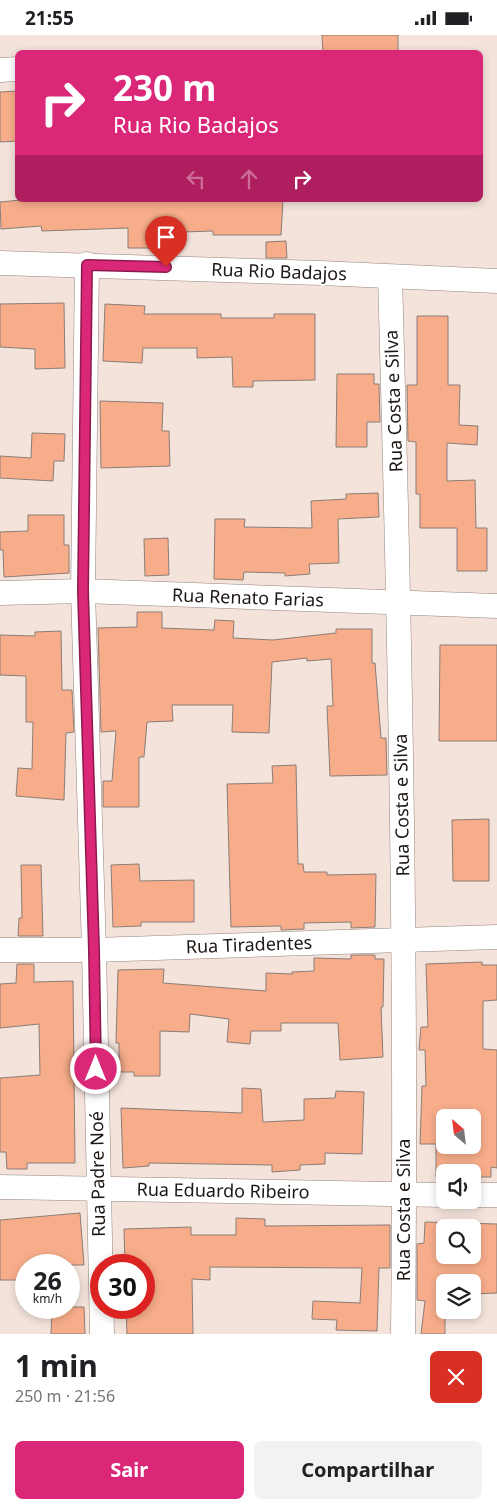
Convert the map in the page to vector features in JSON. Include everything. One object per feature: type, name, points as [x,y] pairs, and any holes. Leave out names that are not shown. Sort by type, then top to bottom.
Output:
[{"type":"street","points":[[0,70],[15,69]]},
{"type":"street","name":"Rua Rio Badajos","points":[[0,263],[497,281]]},
{"type":"street","name":"Rua Padre Noé","points":[[87,265],[83,591],[94,950],[97,1187],[102,1334]]},
{"type":"street","name":"Rua Costa e Silva","points":[[390,277],[399,604],[405,1195],[403,1334]]},
{"type":"street","name":"Rua Renato Farias","points":[[0,593],[83,591],[399,604],[497,605]]},
{"type":"street","name":"Rua Tiradentes","points":[[0,950],[94,950],[497,937]]},
{"type":"street","name":"Rua Eduardo Ribeiro","points":[[0,1187],[97,1187],[436,1195]]},
{"type":"street","points":[[481,1195],[497,1195]]},
{"type":"building","points":[[322,35],[398,35],[398,50],[323,50]]},
{"type":"building","points":[[15,91],[15,141],[0,142],[0,92]]},
{"type":"building","points":[[0,202],[283,202],[281,235],[213,235],[213,231],[153,233],[153,248],[128,248],[128,228],[42,231],[41,226],[1,229]]},
{"type":"building","points":[[286,241],[287,258],[266,258],[266,242]]},
{"type":"building","points":[[64,303],[65,368],[35,369],[35,349],[0,347],[0,304]]},
{"type":"building","points":[[105,304],[145,306],[144,314],[221,314],[221,318],[274,318],[274,314],[315,314],[315,380],[253,381],[253,387],[233,387],[232,357],[197,358],[197,348],[143,348],[142,363],[103,361]]},
{"type":"building","points":[[417,316],[448,316],[448,385],[460,385],[459,425],[478,426],[477,445],[447,443],[447,481],[475,480],[476,528],[487,528],[487,571],[457,571],[457,528],[420,528],[420,494],[416,494],[416,442],[408,441],[407,385],[417,385]]},
{"type":"building","points":[[337,374],[374,374],[374,384],[379,384],[380,422],[367,422],[367,447],[336,447]]},
{"type":"building","points":[[100,401],[163,403],[162,431],[169,431],[170,466],[101,468]]},
{"type":"building","points":[[32,433],[65,434],[64,461],[54,461],[53,481],[0,478],[0,456],[31,458]]},
{"type":"building","points":[[378,493],[379,517],[338,519],[339,563],[309,564],[310,574],[285,576],[285,573],[244,572],[243,580],[214,579],[215,519],[245,519],[244,527],[312,528],[311,501],[346,499],[346,494]]},
{"type":"building","points":[[28,515],[64,515],[64,545],[69,545],[69,573],[4,577],[3,550],[0,550],[0,532],[28,531]]},
{"type":"building","points":[[168,538],[169,575],[145,576],[144,539]]},
{"type":"building","points":[[137,612],[162,612],[162,628],[214,630],[215,620],[234,621],[233,638],[273,640],[336,633],[336,629],[372,629],[372,663],[375,663],[381,738],[386,738],[387,775],[330,776],[327,706],[333,706],[331,659],[307,661],[307,658],[272,662],[269,733],[232,732],[233,705],[172,705],[173,721],[147,722],[144,757],[139,757],[139,807],[103,807],[103,781],[112,781],[116,731],[101,732],[98,628],[137,627]]},
{"type":"building","points":[[61,631],[62,690],[72,690],[74,732],[66,733],[64,800],[16,796],[18,768],[32,769],[33,722],[26,722],[26,676],[0,675],[0,635],[35,636],[35,632]]},
{"type":"building","points":[[440,645],[497,645],[497,741],[439,741]]},
{"type":"building","points":[[296,765],[298,864],[303,864],[304,872],[327,872],[327,875],[376,874],[375,927],[351,928],[351,922],[304,923],[304,929],[281,930],[281,926],[231,927],[227,784],[273,783],[272,766]]},
{"type":"building","points":[[489,819],[489,881],[453,881],[452,820]]},
{"type":"building","points":[[139,864],[140,881],[194,880],[194,922],[141,922],[141,926],[113,927],[111,865]]},
{"type":"building","points":[[21,865],[41,865],[43,936],[18,936],[19,918],[22,918]]},
{"type":"building","points":[[351,955],[375,955],[375,959],[384,959],[383,1007],[381,1007],[383,1057],[340,1060],[338,1023],[281,1023],[281,1031],[251,1031],[250,1044],[227,1042],[229,1019],[190,1014],[189,1032],[160,1031],[160,1076],[134,1076],[134,1072],[119,1072],[119,1043],[116,1043],[118,970],[164,969],[163,983],[266,991],[266,973],[292,974],[292,972],[314,971],[314,958],[351,959]]},
{"type":"building","points":[[482,962],[482,965],[497,965],[497,1000],[483,1001],[483,1049],[497,1050],[497,1168],[491,1167],[491,1177],[481,1177],[481,1164],[436,1164],[436,1154],[481,1154],[481,1109],[436,1109],[436,1144],[420,1144],[422,1086],[426,1086],[425,1050],[419,1050],[421,1027],[428,1027],[426,964]]},
{"type":"building","points":[[17,964],[34,964],[34,982],[73,981],[75,1163],[27,1163],[27,1169],[7,1169],[6,1152],[0,1152],[0,1078],[40,1075],[39,1024],[0,1028],[0,984],[16,983]]},
{"type":"building","points":[[242,1088],[261,1089],[263,1122],[304,1120],[304,1099],[335,1098],[336,1091],[364,1092],[362,1154],[325,1153],[325,1164],[300,1165],[300,1170],[272,1172],[272,1165],[149,1163],[149,1166],[123,1168],[121,1108],[242,1113]]},
{"type":"building","points":[[80,1213],[84,1265],[80,1265],[80,1254],[15,1254],[15,1280],[0,1280],[0,1220]]},
{"type":"building","points":[[236,1218],[265,1219],[265,1226],[390,1225],[390,1268],[379,1268],[377,1331],[336,1330],[337,1320],[312,1319],[313,1301],[360,1303],[362,1268],[210,1267],[210,1280],[192,1279],[193,1334],[127,1334],[126,1319],[155,1319],[155,1254],[125,1254],[124,1229],[191,1227],[191,1235],[236,1235]]},
{"type":"building","points":[[425,1222],[436,1222],[436,1264],[481,1264],[481,1224],[497,1224],[497,1293],[481,1294],[481,1274],[436,1274],[436,1319],[445,1319],[445,1334],[421,1334],[425,1301],[417,1300],[417,1244],[424,1243]]},
{"type":"building","points":[[80,1307],[84,1307],[85,1334],[51,1334],[52,1319],[80,1319]]},
{"type":"route","points":[[96,1069],[83,591],[87,265],[166,267]]}]
